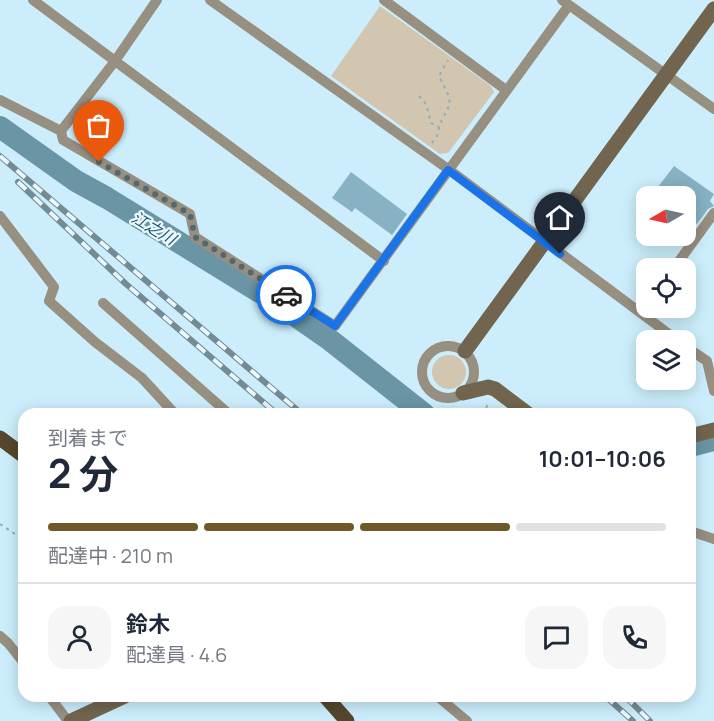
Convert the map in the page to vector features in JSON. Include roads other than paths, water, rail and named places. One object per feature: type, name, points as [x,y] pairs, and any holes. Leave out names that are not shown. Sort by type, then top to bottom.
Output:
[{"type":"main road","points":[[0,438],[18,452]]},
{"type":"main road","points":[[330,702],[347,721]]},
{"type":"street","points":[[33,0],[384,261]]},
{"type":"street","points":[[61,131],[116,61],[157,0]]},
{"type":"street","points":[[210,0],[425,153],[544,242],[636,305]]},
{"type":"street","points":[[384,0],[506,90]]},
{"type":"street","points":[[61,131],[63,140],[190,214],[195,237],[335,326],[384,261],[566,3],[714,110]]},
{"type":"street","points":[[465,351],[714,9]]},
{"type":"street","points":[[0,100],[61,131]]},
{"type":"street","points":[[681,258],[714,213]]},
{"type":"street","points":[[0,216],[54,287],[49,301],[95,342],[142,378],[170,408]]},
{"type":"street","points":[[103,303],[222,408]]},
{"type":"street","points":[[652,318],[666,330]]},
{"type":"street","points":[[464,393],[471,385],[474,371],[470,357],[465,351],[451,346],[436,349],[426,359],[422,373],[428,387],[439,396],[453,397],[488,387],[495,389],[520,408]]},
{"type":"street","points":[[696,354],[706,361],[714,391]]},
{"type":"street","points":[[696,434],[714,430]]},
{"type":"street","points":[[696,533],[714,539]]},
{"type":"street","points":[[0,636],[18,656]]},
{"type":"street","points":[[54,702],[70,721],[112,702]]},
{"type":"street","points":[[444,702],[467,721]]},
{"type":"waterway","name":"江之川","points":[[0,127],[76,181],[271,299],[330,340],[416,408]]},
{"type":"waterway","name":"江之川","points":[[696,444],[714,440]]},
{"type":"railway","points":[[0,156],[295,408]]},
{"type":"railway","points":[[18,182],[126,284],[270,408]]},
{"type":"railway","points":[[612,702],[633,721]]},
{"type":"railway","points":[[631,702],[650,721]]}]
